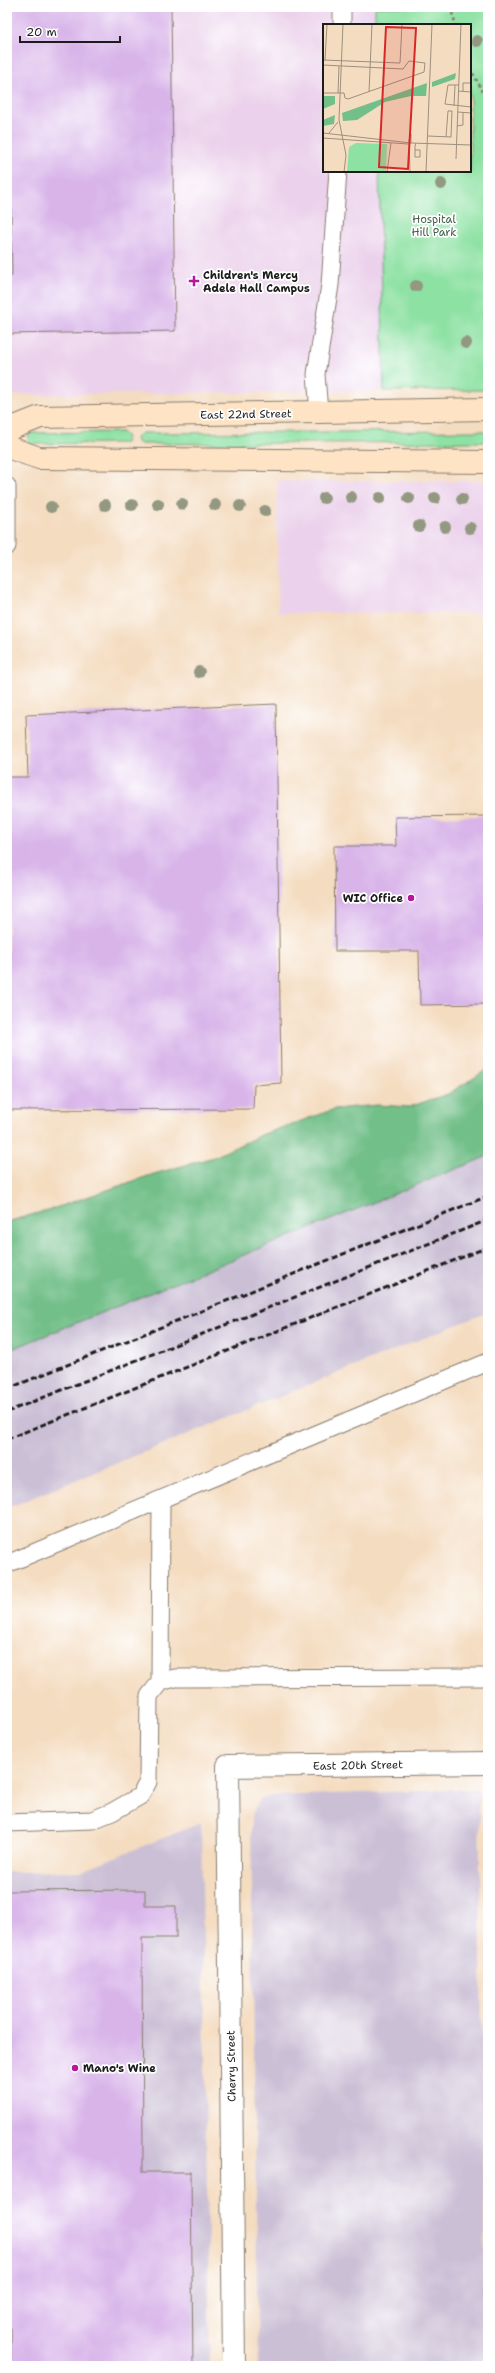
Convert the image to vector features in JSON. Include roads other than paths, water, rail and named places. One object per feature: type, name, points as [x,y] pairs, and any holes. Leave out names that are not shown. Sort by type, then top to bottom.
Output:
[{"type":"main road","name":"East 22nd Street","points":[[7,430],[40,417],[488,409]]},
{"type":"main road","points":[[7,447],[39,458],[488,462]]},
{"type":"street","name":"East 20th Street","points":[[228,1766],[488,1763]]},
{"type":"street","name":"Cherry Street","points":[[228,1766],[234,2366]]},
{"type":"lane","points":[[342,7],[342,24]]},
{"type":"lane","points":[[319,413],[316,374],[330,285],[338,172]]},
{"type":"lane","points":[[7,486],[7,546]]},
{"type":"lane","points":[[7,1564],[161,1501],[488,1362]]},
{"type":"lane","points":[[160,1682],[161,1501]]},
{"type":"lane","points":[[7,1823],[92,1820],[112,1812],[140,1796],[148,1782],[149,1696],[160,1682],[175,1678],[488,1677]]},
{"type":"railway","points":[[7,1389],[488,1196]]},
{"type":"railway","points":[[7,1412],[488,1220]]},
{"type":"railway","points":[[7,1439],[488,1247]]},
{"type":"place","name":"Children's Mercy Adele Hall Campus","points":[[194,281]]},
{"type":"place","name":"WIC Office","points":[[411,898]]},
{"type":"place","name":"Mano's Wine","points":[[75,2068]]},
{"type":"park label","name":"Hospital Hill Park","points":[[434,225]]}]
